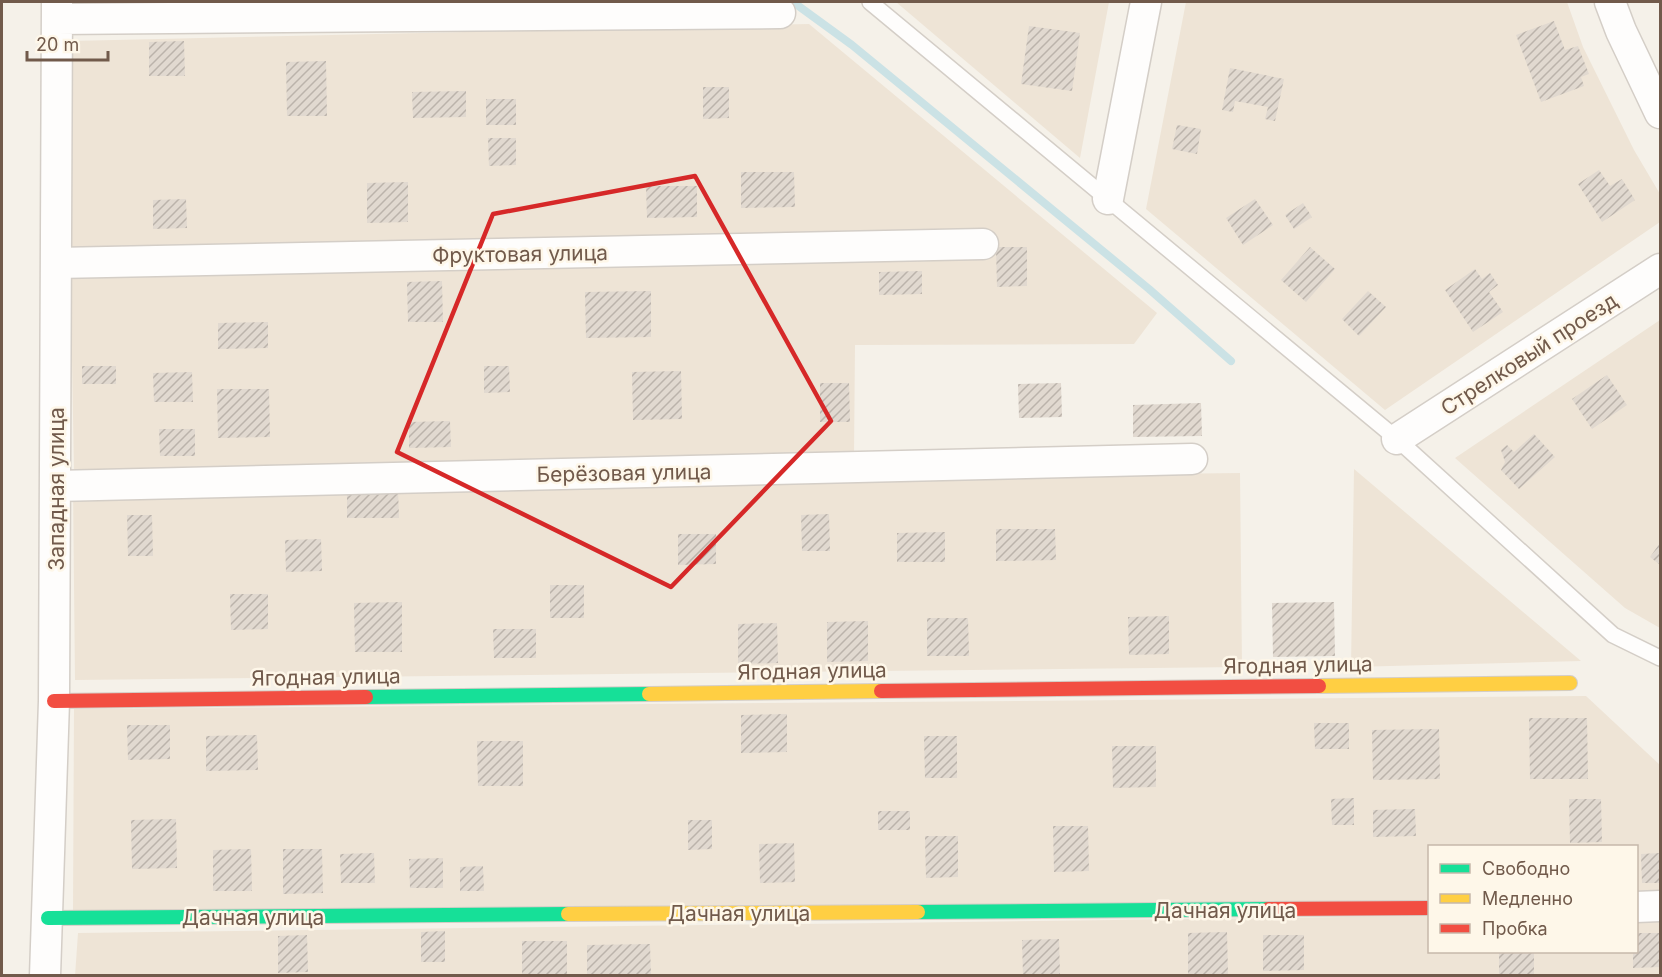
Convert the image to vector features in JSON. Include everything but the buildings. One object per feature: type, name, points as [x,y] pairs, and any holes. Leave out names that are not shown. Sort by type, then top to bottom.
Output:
[{"type":"street","points":[[1108,199],[1146,2]]},
{"type":"street","points":[[1610,2],[1621,31],[1660,113]]},
{"type":"street","points":[[57,10],[780,13]]},
{"type":"street","name":"Западная улица","points":[[45,975],[54,701],[57,10]]},
{"type":"street","name":"Фруктовая улица","points":[[57,263],[983,244]]},
{"type":"street","name":"Стрелковый проезд","points":[[1397,439],[1660,269]]},
{"type":"street","name":"Берёзовая улица","points":[[56,486],[1192,459]]},
{"type":"street","name":"Ягодная улица","points":[[54,701],[1570,683]]},
{"type":"street","points":[[1638,907],[1660,906]]},
{"type":"street","name":"Дачная улица","points":[[48,918],[1428,908]]},
{"type":"lane","points":[[870,2],[1397,439],[1613,635],[1660,658]]},
{"type":"highlighted area","points":[[695,176],[831,421],[671,587],[397,452],[493,214]]},
{"type":"shaded area","points":[[896,2],[1109,2],[1080,158]]},
{"type":"shaded area","points":[[1186,2],[1567,2],[1583,47],[1634,150],[1660,194],[1660,222],[1385,410],[1146,209]]},
{"type":"shaded area","points":[[809,24],[1157,313],[1134,344],[855,345],[854,456],[74,471],[70,249],[71,41]]},
{"type":"shaded area","points":[[1660,320],[1660,628],[1625,608],[1455,458]]},
{"type":"shaded area","points":[[1354,469],[1581,661],[1351,667]]},
{"type":"shaded area","points":[[1240,473],[1242,667],[75,680],[73,487]]},
{"type":"shaded area","points":[[1586,696],[1660,765],[1660,899],[1638,899],[1638,845],[1428,845],[1428,901],[73,911],[74,709]]},
{"type":"shaded area","points":[[1638,913],[1660,913],[1660,976],[75,976],[78,933],[1428,916],[1428,953],[1638,953]]},
{"type":"waterway","points":[[793,2],[852,45],[1149,289],[1231,361]]},
{"type":"traffic: fast","points":[[366,697],[649,694]]},
{"type":"traffic: fast","points":[[918,912],[1268,909]]},
{"type":"traffic: fast","points":[[48,918],[568,914]]},
{"type":"traffic: slow","points":[[1319,686],[1570,683]]},
{"type":"traffic: slow","points":[[649,694],[881,691]]},
{"type":"traffic: slow","points":[[568,914],[918,912]]},
{"type":"traffic: jam","points":[[881,691],[1319,686]]},
{"type":"traffic: jam","points":[[54,701],[366,697]]},
{"type":"traffic: jam","points":[[1268,909],[1428,908]]}]
